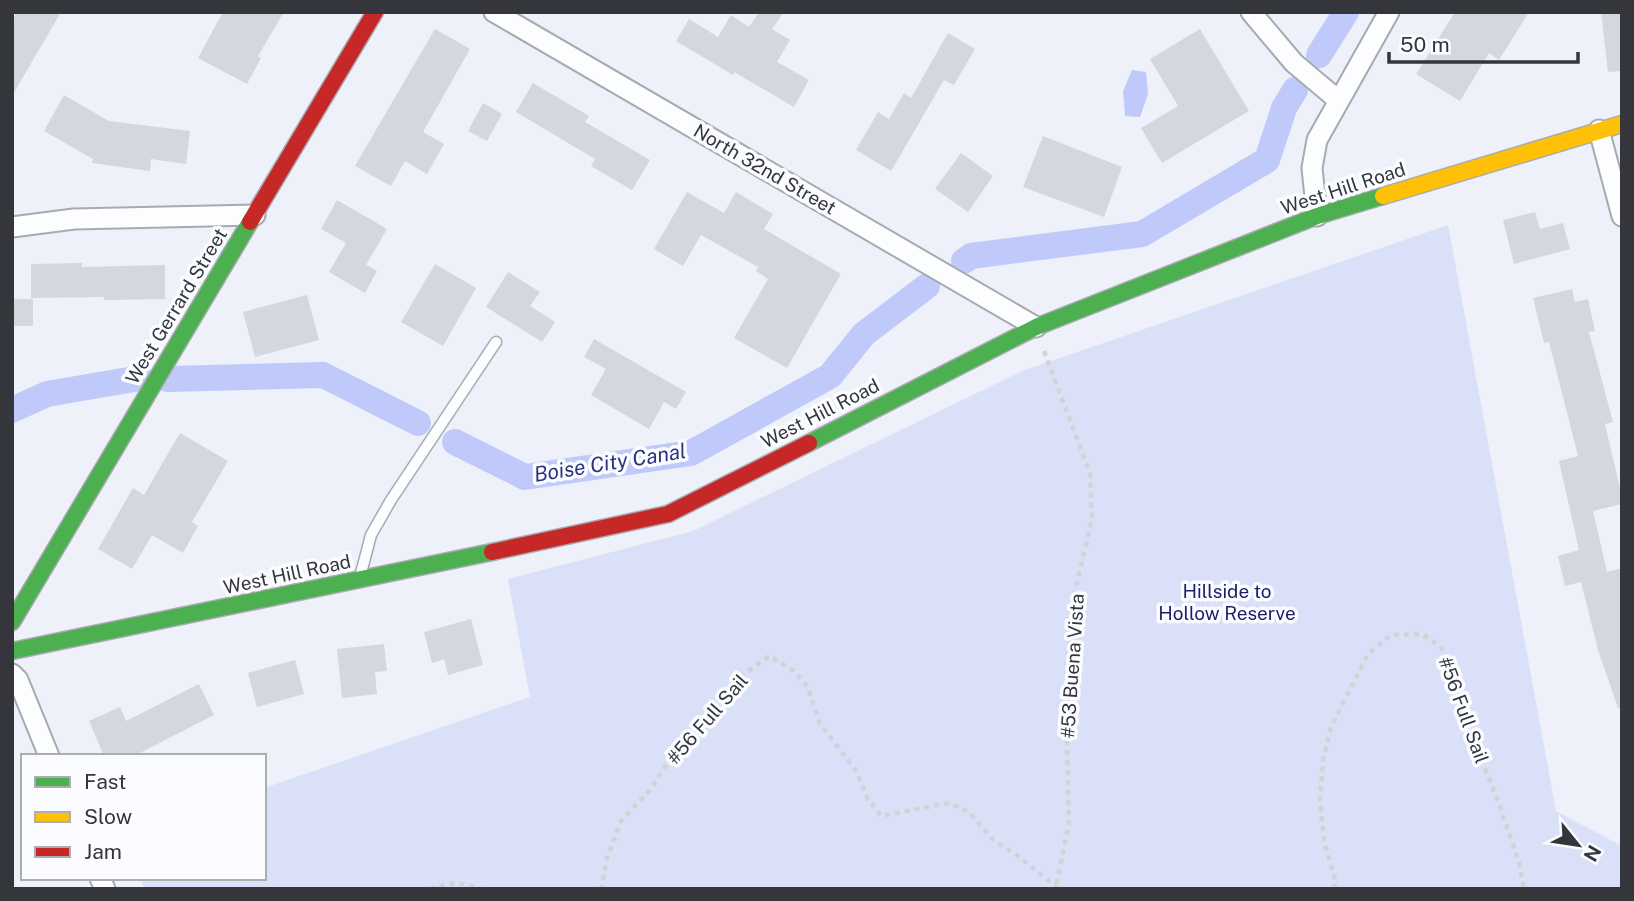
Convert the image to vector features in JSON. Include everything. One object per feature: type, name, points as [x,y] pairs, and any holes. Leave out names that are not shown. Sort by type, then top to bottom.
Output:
[{"type":"street","name":"West Gerrard Street","points":[[12,622],[375,12]]},
{"type":"street","name":"North 32nd Street","points":[[494,12],[1035,327]]},
{"type":"street","points":[[1251,12],[1294,63],[1338,100]]},
{"type":"street","points":[[1317,216],[1312,168],[1317,140],[1389,12]]},
{"type":"street","name":"West Hill Road","points":[[12,651],[359,581],[668,514],[1035,327],[1317,216],[1622,124]]},
{"type":"street","points":[[1599,130],[1622,216]]},
{"type":"street","points":[[12,227],[74,219],[254,215]]},
{"type":"street","points":[[12,674],[18,680],[48,754]]},
{"type":"lane","points":[[359,581],[371,535],[391,500],[496,342]]},
{"type":"path","name":"#53 Buena Vista","points":[[1035,327],[1090,473],[1092,518],[1071,609],[1066,699],[1069,823],[1056,888]]},
{"type":"path","name":"#56 Full Sail","points":[[1334,889],[1336,882],[1324,842],[1320,799],[1323,761],[1331,727],[1368,654],[1391,635],[1422,634],[1441,647],[1519,862],[1524,889]]},
{"type":"path","name":"#56 Full Sail","points":[[599,889],[621,821],[650,790],[674,751],[703,726],[743,676],[769,656],[794,671],[807,686],[820,724],[855,769],[881,817],[949,803],[969,811],[990,838],[1019,857],[1056,888]]},
{"type":"path","points":[[430,889],[444,884],[467,883],[481,889]]},
{"type":"green space","name":"Hillside to Hollow Reserve","points":[[1448,225],[1556,811],[1622,846],[1622,889],[145,889],[141,880],[266,880],[266,787],[530,697],[508,579],[693,531],[1022,371]]},
{"type":"water","points":[[1132,70],[1146,72],[1148,94],[1140,117],[1125,116],[1123,91]]},
{"type":"building","points":[[17,12],[61,12],[12,96],[12,21]]},
{"type":"building","points":[[223,12],[284,12],[258,56],[261,58],[247,84],[198,58]]},
{"type":"building","points":[[759,12],[784,12],[772,29],[790,40],[777,62],[809,80],[794,107],[676,41],[689,19],[718,37],[731,15],[749,27]]},
{"type":"building","points":[[1455,12],[1529,12],[1499,60],[1489,53],[1460,101],[1416,74]]},
{"type":"building","points":[[1601,12],[1622,12],[1622,71],[1608,72]]},
{"type":"building","points":[[435,29],[470,49],[423,132],[444,144],[427,174],[405,161],[391,186],[355,166]]},
{"type":"building","points":[[1200,29],[1249,111],[1162,163],[1141,128],[1178,106],[1150,59]]},
{"type":"building","points":[[948,33],[975,49],[954,85],[944,80],[891,171],[856,150],[878,112],[889,119],[904,93],[911,98]]},
{"type":"building","points":[[533,83],[589,116],[585,122],[650,160],[632,190],[591,166],[595,159],[516,112]]},
{"type":"building","points":[[64,95],[109,121],[190,131],[186,164],[151,159],[150,171],[92,163],[93,159],[44,131]]},
{"type":"building","points":[[483,103],[502,114],[487,141],[468,131]]},
{"type":"building","points":[[1043,136],[1122,167],[1104,217],[1023,187]]},
{"type":"building","points":[[961,153],[993,176],[968,212],[935,189]]},
{"type":"building","points":[[687,192],[724,213],[736,192],[773,214],[764,229],[841,274],[787,368],[734,338],[768,279],[756,271],[758,267],[701,235],[683,266],[654,249]]},
{"type":"building","points":[[337,200],[387,229],[366,265],[377,271],[365,293],[329,272],[346,243],[321,229]]},
{"type":"building","points":[[1535,212],[1540,229],[1563,223],[1570,249],[1514,264],[1503,220]]},
{"type":"building","points":[[82,263],[82,267],[165,265],[165,299],[31,298],[31,264]]},
{"type":"building","points":[[435,264],[476,288],[443,346],[401,322]]},
{"type":"building","points":[[508,272],[540,292],[530,306],[555,322],[542,342],[486,307]]},
{"type":"building","points":[[1572,289],[1575,302],[1588,299],[1595,331],[1589,332],[1613,422],[1605,424],[1622,497],[1622,504],[1593,511],[1607,572],[1622,568],[1622,708],[1618,708],[1598,650],[1581,582],[1565,586],[1558,556],[1579,550],[1559,461],[1578,456],[1549,342],[1544,343],[1533,298]]},
{"type":"building","points":[[307,295],[319,340],[255,357],[243,312]]},
{"type":"building","points":[[14,299],[33,299],[33,326],[14,326]]},
{"type":"building","points":[[594,339],[686,392],[676,409],[664,402],[649,429],[591,395],[606,369],[584,357]]},
{"type":"building","points":[[180,433],[228,461],[192,522],[198,526],[183,553],[152,535],[132,569],[98,549],[133,488],[144,495]]},
{"type":"building","points":[[471,619],[483,665],[448,675],[444,659],[432,663],[424,632]]},
{"type":"building","points":[[384,644],[387,671],[375,672],[377,694],[342,698],[337,649]]},
{"type":"building","points":[[295,660],[304,694],[257,707],[248,673]]},
{"type":"building","points":[[199,684],[214,715],[138,754],[103,754],[89,721],[120,707],[126,721]]},
{"type":"waterway","name":"Boise City Canal","points":[[1319,55],[1346,12]]},
{"type":"waterway","name":"Boise City Canal","points":[[964,261],[971,256],[1142,234],[1267,160],[1284,108],[1295,90]]},
{"type":"waterway","name":"Boise City Canal","points":[[455,442],[525,477],[691,453],[830,376],[864,334],[927,286]]},
{"type":"waterway","name":"Boise City Canal","points":[[168,379],[323,375],[418,423]]},
{"type":"waterway","name":"Boise City Canal","points":[[12,410],[47,394],[140,378]]},
{"type":"traffic: fast","points":[[809,443],[1036,327],[1317,216],[1383,196]]},
{"type":"traffic: fast","points":[[12,622],[250,222]]},
{"type":"traffic: fast","points":[[12,651],[492,552]]},
{"type":"traffic: slow","points":[[1383,196],[1622,124]]},
{"type":"traffic: jam","points":[[250,222],[375,12]]},
{"type":"traffic: jam","points":[[492,552],[668,514],[809,443]]}]
